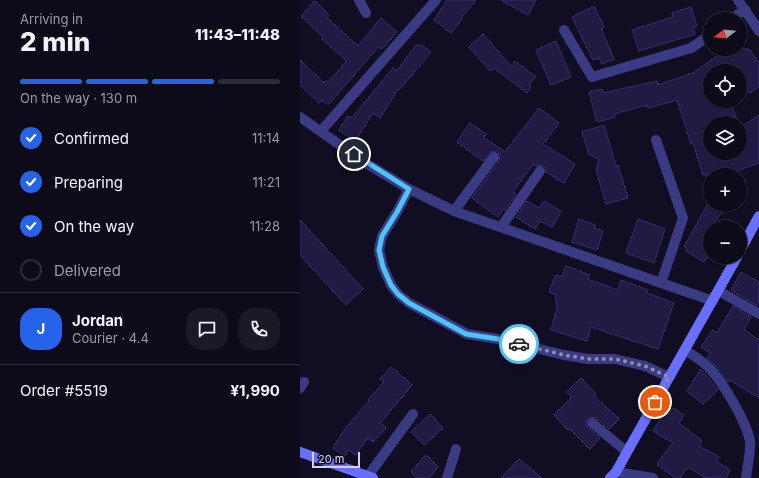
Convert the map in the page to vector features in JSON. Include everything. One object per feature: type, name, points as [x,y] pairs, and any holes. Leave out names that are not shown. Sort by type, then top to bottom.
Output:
[{"type":"street","points":[[359,0],[366,13]]},
{"type":"street","points":[[321,131],[436,0]]},
{"type":"street","points":[[738,0],[759,31]]},
{"type":"street","points":[[741,12],[745,9]]},
{"type":"street","points":[[564,30],[592,77],[691,48],[703,40]]},
{"type":"street","points":[[300,117],[364,162],[409,189],[454,211],[712,301]]},
{"type":"street","points":[[656,140],[684,218],[661,283]]},
{"type":"street","points":[[454,211],[494,157]]},
{"type":"street","points":[[501,227],[540,171]]},
{"type":"street","points":[[409,189],[382,236],[379,250],[383,267],[391,285],[398,294],[409,303],[466,334],[498,339],[564,355],[588,359],[615,359],[645,366],[669,377]]},
{"type":"street","points":[[747,238],[759,216]]},
{"type":"street","points":[[653,478],[613,475],[733,264]]},
{"type":"street","points":[[718,291],[759,314]]},
{"type":"street","points":[[685,350],[705,364],[714,374],[728,394],[743,423],[750,442],[746,478]]},
{"type":"street","points":[[300,452],[371,477],[413,414]]},
{"type":"street","points":[[592,423],[627,452]]},
{"type":"street","points":[[447,478],[456,449]]},
{"type":"building","points":[[447,0],[476,0],[451,33],[434,20]]},
{"type":"building","points":[[501,0],[536,0],[528,15]]},
{"type":"building","points":[[315,1],[329,15],[327,18],[358,46],[381,18],[397,32],[384,47],[381,49],[378,47],[328,105],[322,100],[319,103],[300,85],[300,60],[324,83],[326,81],[328,82],[347,61],[322,39],[323,37],[301,16]]},
{"type":"building","points":[[594,6],[604,27],[601,29],[614,59],[602,64],[599,58],[593,60],[572,17]]},
{"type":"building","points":[[691,7],[697,26],[693,27],[695,34],[639,51],[632,30],[673,17],[672,13]]},
{"type":"building","points":[[483,34],[511,66],[515,61],[536,77],[529,85],[531,88],[527,93],[494,68],[490,71],[469,47]]},
{"type":"building","points":[[556,41],[571,77],[551,85],[536,50]]},
{"type":"building","points":[[416,45],[421,45],[431,52],[399,90],[398,89],[380,118],[373,113],[355,141],[339,130],[348,116],[352,118],[393,68],[397,71]]},
{"type":"building","points":[[747,49],[749,49],[759,63],[759,87],[749,93],[747,90],[747,64],[706,64],[717,56],[747,56]]},
{"type":"building","points":[[703,66],[703,108],[733,108],[735,116],[703,116],[703,160],[747,160],[747,123],[759,115],[759,163],[745,168],[703,168],[703,175],[677,100],[648,108],[647,105],[614,114],[615,117],[597,122],[589,92],[602,89],[603,93],[657,81],[658,85],[693,73]]},
{"type":"building","points":[[539,108],[559,123],[543,144],[575,164],[564,183],[546,172],[543,165],[536,166],[533,164],[513,192],[516,194],[498,217],[472,198],[499,161],[500,154],[492,151],[483,161],[457,142],[470,123],[486,134],[483,137],[505,152]]},
{"type":"building","points":[[604,125],[616,166],[618,165],[628,198],[606,204],[596,170],[599,159],[589,154],[582,132]]},
{"type":"building","points":[[527,201],[539,208],[544,201],[561,211],[552,227],[540,221],[535,229],[516,217]]},
{"type":"building","points":[[703,212],[723,212],[715,220],[703,220],[703,261],[686,251],[687,249],[684,247]]},
{"type":"building","points":[[579,219],[595,225],[594,228],[603,231],[597,250],[572,242]]},
{"type":"building","points":[[638,219],[665,229],[654,263],[626,253]]},
{"type":"building","points":[[300,220],[363,289],[346,305],[300,255]]},
{"type":"building","points":[[566,266],[590,275],[587,279],[618,290],[621,280],[648,290],[647,293],[674,303],[658,349],[591,327],[587,341],[551,330],[557,307],[555,294],[549,292],[556,275],[562,277]]},
{"type":"building","points":[[741,272],[759,282],[759,302],[757,306],[731,290]]},
{"type":"building","points":[[733,306],[751,317],[744,330],[759,340],[759,398],[730,380],[728,382],[716,366],[707,358],[710,353],[701,347],[713,330],[717,333]]},
{"type":"building","points":[[391,367],[412,385],[380,423],[386,428],[373,442],[367,438],[356,455],[348,450],[345,456],[333,448],[345,429],[384,382],[380,379]]},
{"type":"building","points":[[701,369],[718,390],[703,404],[687,391]]},
{"type":"building","points":[[581,378],[596,394],[594,396],[619,419],[609,429],[596,418],[590,417],[587,419],[586,426],[600,438],[590,449],[570,429],[568,430],[554,415],[572,397],[567,392]]},
{"type":"building","points":[[673,408],[684,415],[679,423],[702,441],[699,446],[719,457],[716,461],[730,470],[726,478],[706,478],[688,467],[680,478],[675,478],[657,464],[673,443],[653,431],[665,412],[669,414]]},
{"type":"building","points":[[430,414],[443,428],[424,445],[411,432]]},
{"type":"building","points":[[426,455],[438,467],[429,478],[417,478],[411,472]]},
{"type":"building","points":[[519,459],[542,478],[501,478]]},
{"type":"way so far","points":[[519,344],[564,355],[588,359],[615,359],[645,366],[669,377],[655,402]]},
{"type":"route","points":[[354,154],[364,162],[409,189],[382,236],[379,250],[383,267],[391,285],[398,294],[409,303],[466,334],[519,344]]}]
